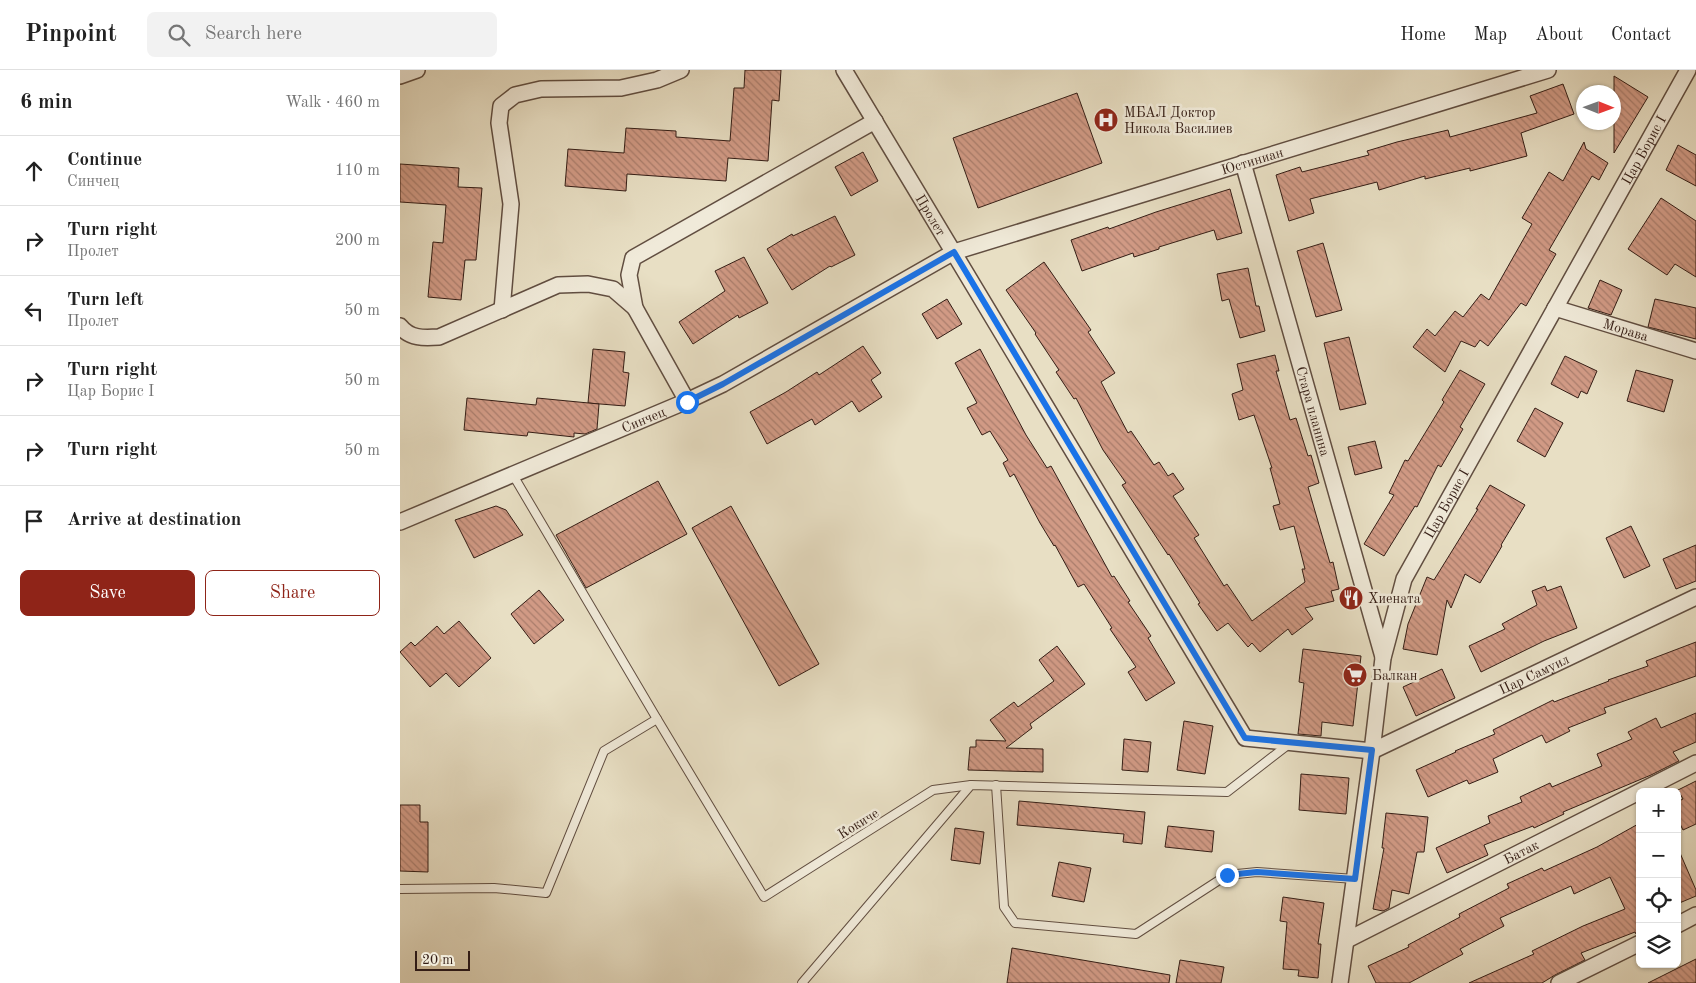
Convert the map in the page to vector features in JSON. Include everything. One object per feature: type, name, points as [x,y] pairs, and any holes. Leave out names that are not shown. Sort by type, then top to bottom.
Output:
[{"type":"street","points":[[400,76],[416,70]]},
{"type":"street","points":[[502,310],[511,204],[499,124],[501,106],[515,95],[541,89],[621,88],[658,80],[681,70]]},
{"type":"street","name":"Пролет","points":[[844,70],[1245,738],[1372,750]]},
{"type":"street","name":"Юстиниан","points":[[954,252],[1548,70]]},
{"type":"street","name":"Цар Борис I","points":[[1340,983],[1383,658],[1404,579],[1688,70]]},
{"type":"street","points":[[687,402],[635,308],[629,275],[633,258],[875,121]]},
{"type":"street","name":"Стара планина","points":[[1243,163],[1383,658]]},
{"type":"street","name":"Синчец","points":[[400,522],[687,402],[723,384],[954,252]]},
{"type":"street","points":[[400,326],[405,332],[421,338],[440,337],[558,285],[588,284],[613,289],[635,308]]},
{"type":"street","name":"Морава","points":[[1555,308],[1696,351]]},
{"type":"street","name":"Цар Самуил","points":[[1372,750],[1696,597]]},
{"type":"street","name":"Батак","points":[[1347,940],[1696,763]]},
{"type":"street","points":[[1681,923],[1696,915]]},
{"type":"street","points":[[1559,983],[1636,945]]},
{"type":"lane","points":[[400,889],[494,888],[546,893],[604,751],[656,719],[513,474]]},
{"type":"lane","name":"Кокиче","points":[[656,719],[764,897],[933,790],[971,785],[1227,792],[1291,742]]},
{"type":"lane","points":[[802,983],[971,785]]},
{"type":"lane","points":[[996,786],[1004,907],[1015,924],[1136,934],[1227,875],[1257,872],[1355,879]]},
{"type":"building","points":[[745,70],[781,70],[779,101],[772,100],[768,161],[728,158],[726,181],[627,174],[626,191],[565,186],[568,149],[624,153],[626,128],[676,131],[676,137],[730,141],[734,88],[744,88]]},
{"type":"building","points":[[1614,76],[1648,97],[1614,153],[1614,130],[1621,130],[1621,85],[1614,85]]},
{"type":"building","points":[[1563,84],[1574,114],[1521,133],[1527,156],[1470,171],[1470,168],[1425,179],[1425,176],[1379,190],[1377,182],[1310,199],[1314,213],[1289,221],[1276,175],[1300,167],[1302,172],[1369,155],[1367,151],[1397,142],[1448,130],[1450,137],[1537,113],[1530,96]]},
{"type":"building","points":[[1077,93],[1102,163],[978,208],[953,138]]},
{"type":"building","points":[[1584,142],[1586,149],[1608,163],[1599,180],[1592,176],[1549,250],[1556,254],[1526,306],[1521,303],[1488,346],[1480,340],[1475,347],[1461,341],[1445,372],[1413,347],[1427,329],[1435,336],[1455,311],[1463,317],[1481,294],[1489,300],[1532,224],[1522,218],[1549,172],[1563,181]]},
{"type":"building","points":[[1678,145],[1696,155],[1696,186],[1666,170]]},
{"type":"building","points":[[863,152],[878,181],[851,196],[835,167]]},
{"type":"building","points":[[400,164],[459,168],[458,187],[482,188],[476,260],[465,260],[461,300],[428,297],[433,242],[443,243],[446,205],[400,202]]},
{"type":"building","points":[[1230,189],[1242,233],[1217,240],[1214,230],[1134,257],[1133,253],[1082,271],[1071,240]]},
{"type":"building","points":[[1661,198],[1696,221],[1696,277],[1675,264],[1667,275],[1628,249]]},
{"type":"building","points":[[835,216],[855,255],[830,266],[792,290],[767,249],[792,234],[793,236]]},
{"type":"building","points":[[1323,243],[1342,310],[1316,317],[1297,251]]},
{"type":"building","points":[[744,257],[768,303],[739,318],[738,315],[693,344],[679,322],[725,291],[715,271]]},
{"type":"building","points":[[1044,262],[1091,330],[1088,332],[1115,373],[1101,382],[1128,433],[1131,431],[1154,465],[1159,462],[1168,476],[1173,473],[1184,489],[1173,496],[1199,535],[1194,538],[1224,586],[1227,584],[1252,621],[1305,582],[1302,569],[1305,569],[1294,526],[1280,530],[1273,506],[1280,504],[1270,468],[1272,468],[1254,415],[1239,420],[1232,394],[1243,390],[1237,364],[1275,355],[1279,371],[1276,371],[1290,420],[1296,418],[1308,456],[1311,455],[1319,483],[1308,487],[1330,563],[1333,562],[1339,589],[1331,591],[1334,601],[1305,608],[1313,619],[1292,635],[1288,629],[1260,652],[1252,643],[1248,647],[1228,623],[1217,631],[1198,604],[1200,603],[1169,554],[1122,485],[1126,483],[1103,450],[1076,398],[1074,399],[1056,372],[1059,370],[1006,290]]},
{"type":"building","points":[[1248,268],[1256,306],[1259,306],[1265,331],[1240,338],[1229,299],[1222,301],[1217,274]]},
{"type":"building","points":[[1600,280],[1622,290],[1611,315],[1588,308]]},
{"type":"building","points":[[947,299],[962,324],[937,339],[922,314]]},
{"type":"building","points":[[1655,299],[1696,308],[1696,339],[1648,327]]},
{"type":"building","points":[[1349,337],[1366,404],[1340,410],[1324,343]]},
{"type":"building","points":[[863,346],[881,373],[871,380],[882,397],[859,412],[852,401],[815,425],[812,419],[767,444],[750,412],[817,372],[819,375]]},
{"type":"building","points":[[593,349],[625,352],[623,372],[629,373],[625,406],[588,403]]},
{"type":"building","points":[[980,349],[1026,435],[1047,468],[1051,466],[1112,577],[1114,576],[1130,601],[1128,602],[1151,636],[1148,638],[1175,683],[1146,701],[1128,672],[1136,667],[1110,629],[1112,628],[1084,584],[1078,587],[1055,545],[1040,523],[1014,474],[1010,477],[1003,463],[1008,460],[990,431],[982,435],[967,408],[977,403],[955,363]]},
{"type":"building","points":[[1565,356],[1597,371],[1587,394],[1581,391],[1578,398],[1551,384]]},
{"type":"building","points":[[1460,370],[1485,384],[1460,427],[1463,429],[1441,467],[1438,465],[1417,507],[1415,506],[1384,556],[1364,544],[1394,495],[1389,493],[1405,460],[1408,461],[1444,402],[1442,400]]},
{"type":"building","points":[[1636,370],[1673,380],[1664,412],[1627,401]]},
{"type":"building","points":[[467,398],[536,405],[537,398],[599,404],[597,429],[585,434],[574,433],[574,437],[528,432],[527,436],[464,430]]},
{"type":"building","points":[[1535,408],[1563,423],[1545,457],[1517,441]]},
{"type":"building","points":[[1375,441],[1382,468],[1355,475],[1348,447]]},
{"type":"building","points":[[658,481],[687,534],[586,588],[556,535]]},
{"type":"building","points":[[1490,485],[1525,505],[1480,583],[1465,574],[1451,608],[1447,600],[1437,655],[1403,649],[1408,624],[1427,577],[1434,580],[1478,509],[1476,509]]},
{"type":"building","points":[[496,506],[506,510],[523,535],[474,558],[455,520]]},
{"type":"building","points":[[731,506],[819,664],[779,686],[692,528]]},
{"type":"building","points":[[1631,526],[1650,566],[1624,578],[1606,538]]},
{"type":"building","points":[[1696,545],[1696,581],[1676,589],[1663,559]]},
{"type":"building","points":[[1545,586],[1547,591],[1561,586],[1577,628],[1544,641],[1481,672],[1469,646],[1505,629],[1502,624],[1537,605],[1532,591]]},
{"type":"building","points":[[539,590],[564,620],[534,644],[511,614]]},
{"type":"building","points":[[459,621],[491,658],[459,687],[446,673],[430,687],[400,652],[411,642],[415,646],[437,626],[444,634]]},
{"type":"building","points":[[1696,642],[1696,676],[1604,708],[1606,713],[1568,728],[1570,731],[1546,743],[1542,735],[1493,759],[1498,772],[1469,784],[1467,780],[1428,797],[1416,770],[1495,734],[1493,730],[1553,700],[1554,702],[1648,666],[1646,661]]},
{"type":"building","points":[[1057,646],[1085,684],[1030,724],[1032,728],[1006,748],[1043,749],[1043,772],[968,770],[970,747],[976,747],[976,740],[1006,741],[990,720],[1014,702],[1018,707],[1054,681],[1039,660]]},
{"type":"building","points":[[1303,649],[1361,656],[1353,726],[1322,722],[1321,736],[1298,734],[1304,683],[1299,682]]},
{"type":"building","points":[[1442,669],[1455,698],[1416,716],[1403,687]]},
{"type":"building","points":[[1696,713],[1696,742],[1673,752],[1679,761],[1651,775],[1563,812],[1564,814],[1534,828],[1533,826],[1484,845],[1488,855],[1447,873],[1436,848],[1490,823],[1488,816],[1522,802],[1520,797],[1550,783],[1552,787],[1602,766],[1597,754],[1632,739],[1628,732],[1656,718],[1661,728]]},
{"type":"building","points":[[1184,721],[1213,726],[1205,774],[1177,770]]},
{"type":"building","points":[[1124,739],[1151,742],[1148,772],[1122,770]]},
{"type":"building","points":[[1301,774],[1349,778],[1346,814],[1299,810]]},
{"type":"building","points":[[1696,781],[1696,824],[1683,830],[1681,826],[1681,800],[1683,799],[1681,788]]},
{"type":"building","points":[[1019,801],[1145,812],[1142,844],[1123,842],[1124,834],[1017,825]]},
{"type":"building","points":[[400,805],[420,805],[420,822],[428,822],[428,872],[400,871]]},
{"type":"building","points":[[1386,813],[1428,817],[1424,852],[1417,852],[1409,894],[1392,890],[1389,908],[1383,911],[1373,909],[1384,848],[1382,848]]},
{"type":"building","points":[[1636,825],[1636,934],[1635,932],[1581,953],[1585,960],[1542,983],[1469,983],[1534,954],[1532,951],[1583,926],[1625,909],[1610,877],[1574,894],[1571,886],[1500,918],[1504,926],[1460,949],[1463,954],[1409,983],[1376,983],[1368,966],[1409,947],[1408,945],[1460,917],[1459,914],[1509,888],[1507,884],[1542,868],[1544,871],[1597,847]]},
{"type":"building","points":[[1168,826],[1214,831],[1212,852],[1165,847]]},
{"type":"building","points":[[955,828],[984,832],[980,864],[951,860]]},
{"type":"building","points":[[1681,855],[1696,890],[1696,896],[1681,902]]},
{"type":"building","points":[[1059,862],[1091,868],[1084,902],[1052,896]]},
{"type":"building","points":[[1283,897],[1324,903],[1318,944],[1321,944],[1318,978],[1298,976],[1299,970],[1283,969],[1287,922],[1280,921]]},
{"type":"building","points":[[1012,948],[1170,975],[1169,983],[1007,983]]},
{"type":"building","points":[[1696,959],[1696,983],[1648,983],[1681,968]]},
{"type":"building","points":[[1180,960],[1224,967],[1221,983],[1176,983]]},
{"type":"place","name":"МБАЛ Доктор Никола Василиев","points":[[1106,120]]},
{"type":"place","name":"Хиената","points":[[1351,598]]},
{"type":"place","name":"Балкан","points":[[1355,675]]},
{"type":"route","points":[[687,402],[723,384],[954,252],[1245,738],[1372,750],[1355,879],[1257,872],[1227,875]]}]
